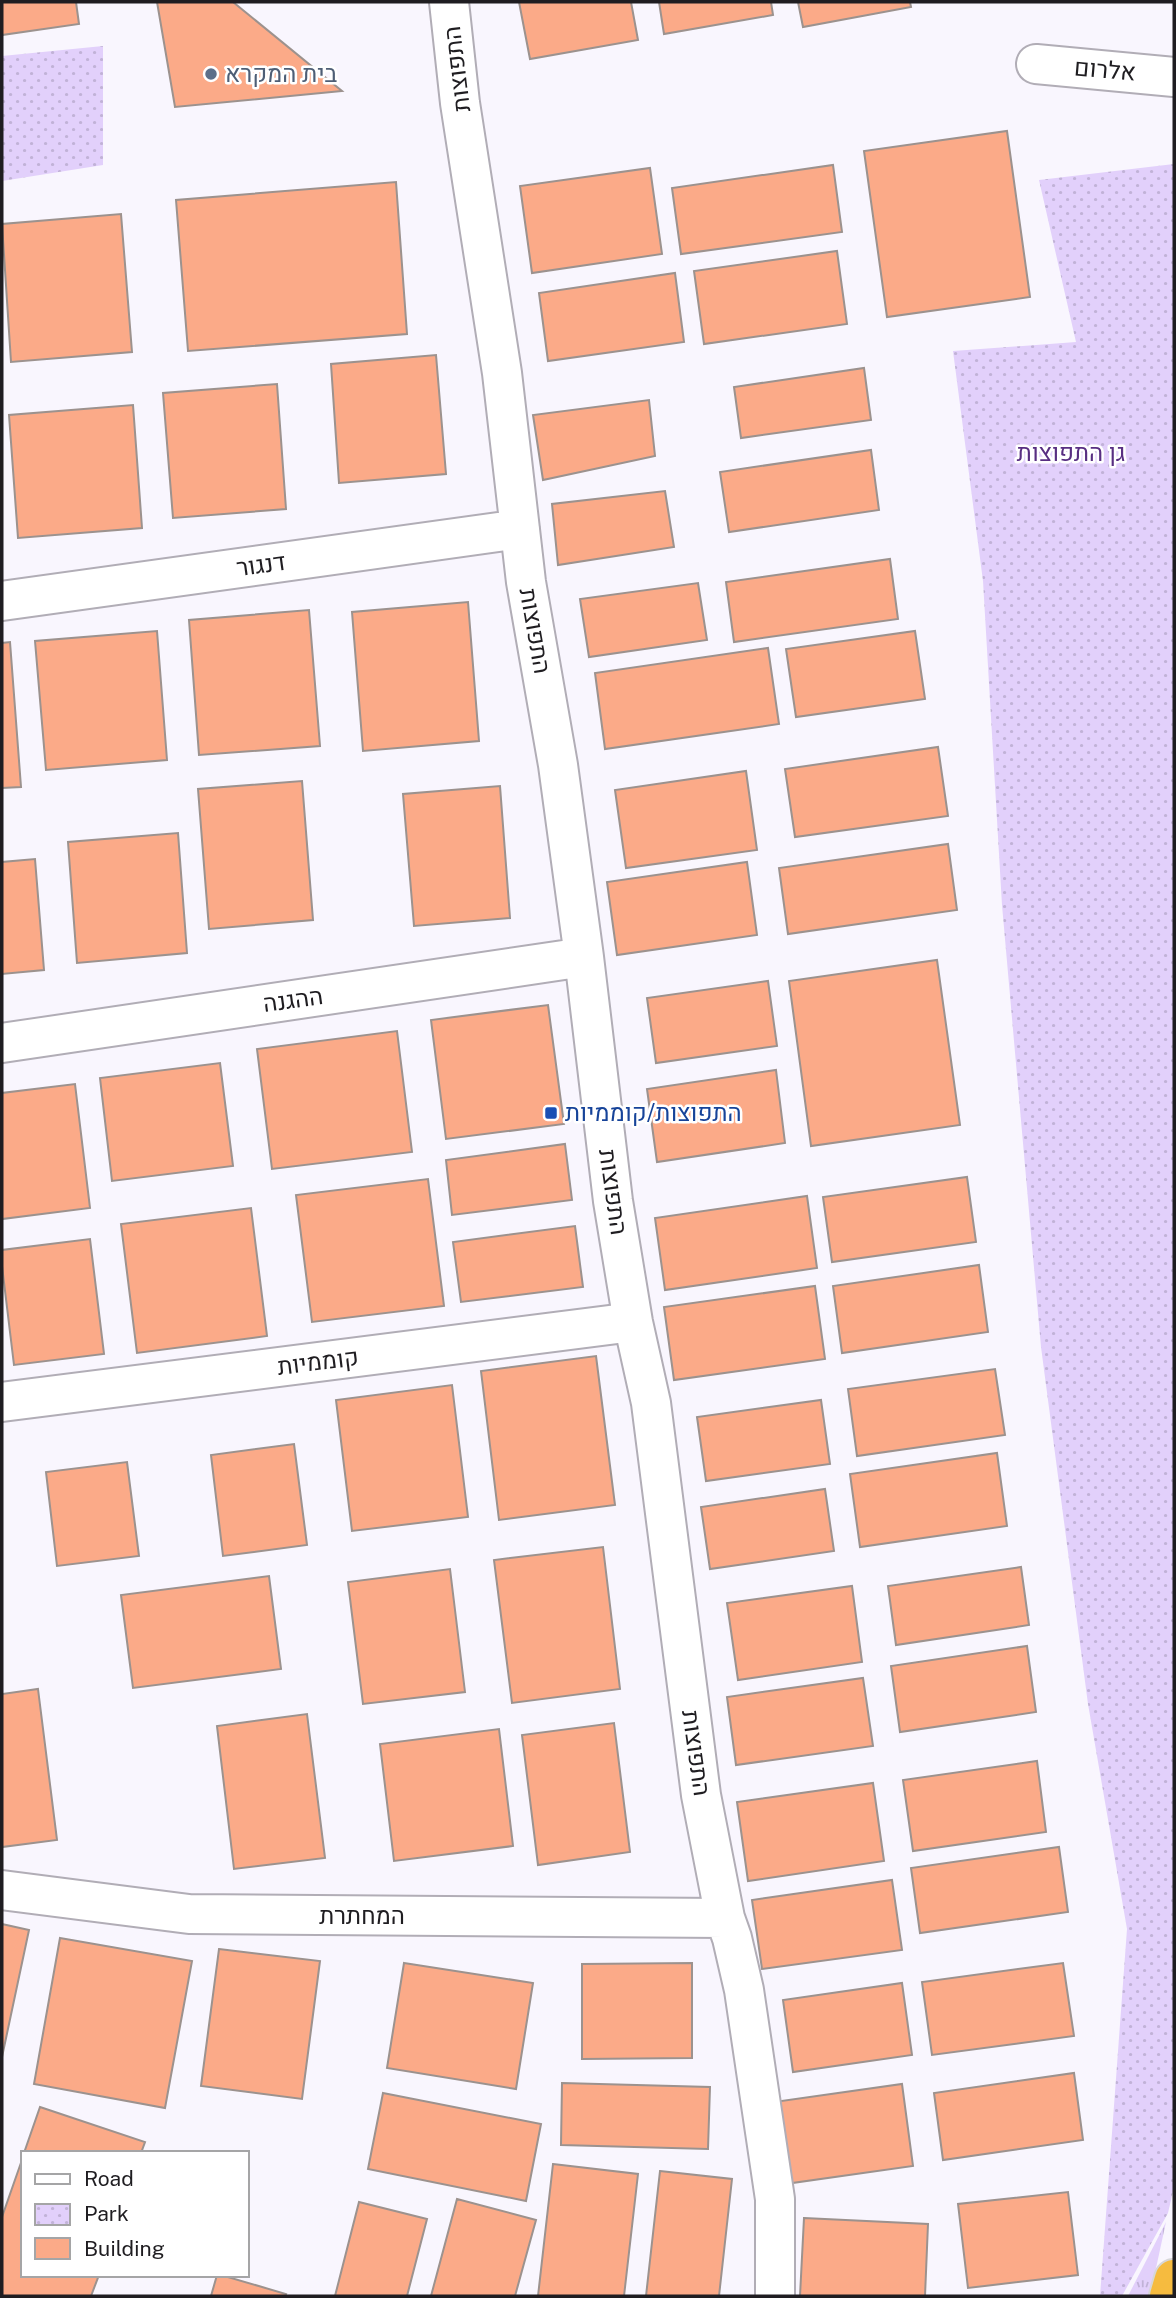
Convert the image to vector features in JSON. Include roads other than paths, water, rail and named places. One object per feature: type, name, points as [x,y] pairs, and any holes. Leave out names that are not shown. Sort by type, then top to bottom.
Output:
[{"type":"highway","points":[[1170,2296],[1174,2279]]},
{"type":"street","name":"התפוצות","points":[[449,2],[460,103],[502,373],[526,582],[558,765],[613,1201],[650,1403],[701,1795],[724,1918],[732,1938],[744,1990],[775,2199],[775,2296]]},
{"type":"street","name":"אלרום","points":[[1036,64],[1174,77]]},
{"type":"street","name":"דנגור","points":[[2,601],[520,528]]},
{"type":"street","name":"ההגנה","points":[[2,1043],[584,957]]},
{"type":"street","name":"קוממיות","points":[[2,1402],[634,1322]]},
{"type":"street","name":"המחתרת","points":[[2,1890],[189,1914],[724,1918]]},
{"type":"place","name":"בית המקרא","points":[[211,74]]},
{"type":"place","name":"התפוצות/קוממיות","points":[[551,1113]]},
{"type":"park label","name":"גן התפוצות","points":[[1071,453]]}]
